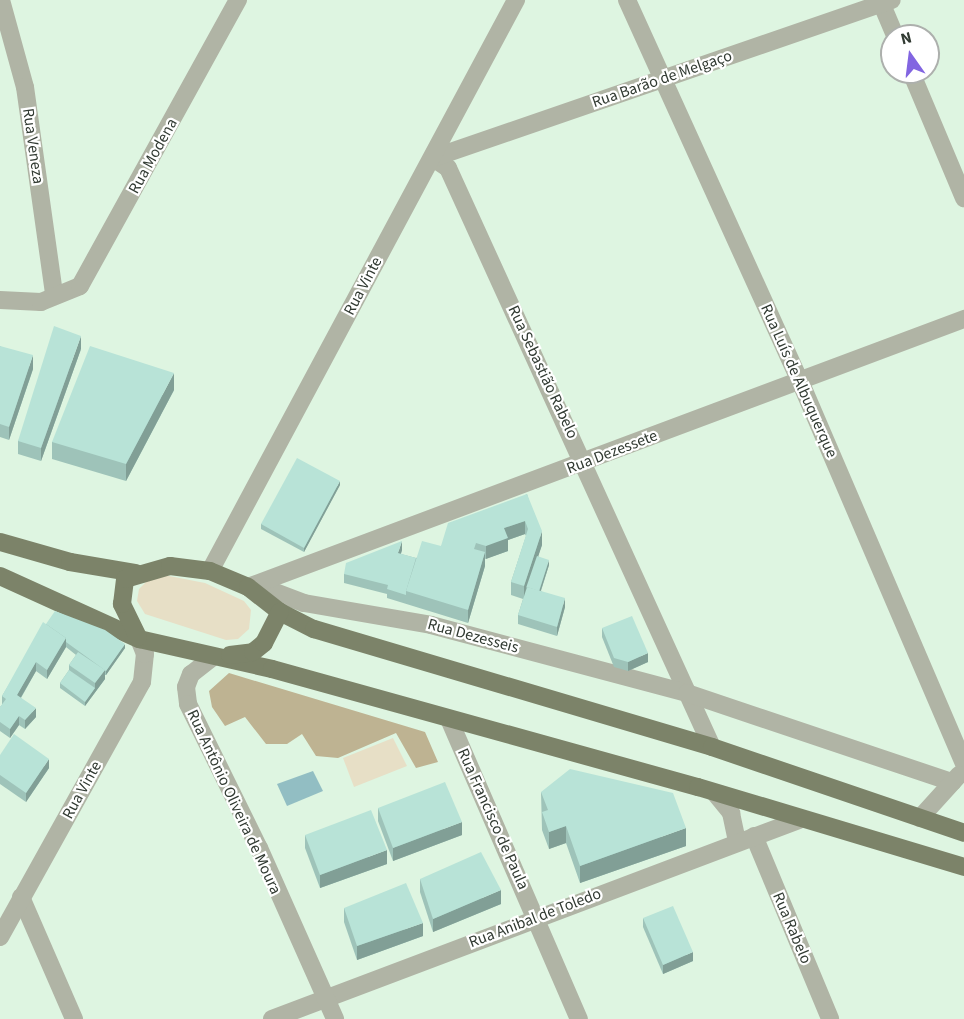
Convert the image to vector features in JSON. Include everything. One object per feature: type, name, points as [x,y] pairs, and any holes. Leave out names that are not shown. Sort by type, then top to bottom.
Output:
[{"type":"main road","points":[[0,542],[70,562],[136,573]]},
{"type":"main road","points":[[139,639],[122,604],[125,579],[136,573],[170,566],[210,571],[254,586],[280,612],[314,629],[712,747],[964,832]]},
{"type":"main road","points":[[0,576],[139,639],[272,669],[715,792],[799,820],[964,867]]},
{"type":"main road","points":[[213,657],[253,652],[273,632],[280,612]]},
{"type":"street","name":"Rua Veneza","points":[[1,0],[25,87],[54,294]]},
{"type":"street","name":"Rua Modena","points":[[0,300],[26,304],[41,302],[54,294],[71,291],[86,277],[238,0]]},
{"type":"street","name":"Rua Vinte","points":[[210,571],[516,0]]},
{"type":"street","name":"Rua Luís de Albuquerque","points":[[627,0],[800,381],[964,764]]},
{"type":"street","name":"Rua Barão de Melgaço","points":[[433,158],[885,1]]},
{"type":"street","points":[[885,1],[892,24]]},
{"type":"street","points":[[916,84],[964,198]]},
{"type":"street","name":"Rua Sebastião Rabelo","points":[[433,158],[448,168],[585,463],[712,747]]},
{"type":"street","name":"Rua Dezessete","points":[[254,586],[964,319]]},
{"type":"street","name":"Rua Dezesseis","points":[[254,586],[304,603],[431,625],[687,693],[958,776]]},
{"type":"street","name":"Rua Vinte","points":[[0,937],[142,682],[145,654],[139,639]]},
{"type":"street","name":"Rua Antônio Oliveira de Moura","points":[[213,657],[191,674],[186,687],[188,704],[260,848],[335,1019]]},
{"type":"street","name":"Rua Francisco de Paula","points":[[449,719],[537,917],[579,1019]]},
{"type":"street","points":[[920,818],[958,776]]},
{"type":"street","name":"Rua Rabelo","points":[[715,792],[746,839],[830,1019]]},
{"type":"street","name":"Rua Anibal de Toledo","points":[[272,1019],[537,917],[799,820]]},
{"type":"street","points":[[21,897],[74,1019]]},
{"type":"shaded area","points":[[164,575],[205,583],[244,601],[251,610],[249,629],[238,639],[226,640],[145,614],[137,601],[139,589],[149,579]]},
{"type":"shaded area","points":[[229,673],[425,732],[438,762],[416,768],[396,733],[338,758],[316,756],[302,734],[287,744],[266,744],[245,717],[225,726],[212,707],[209,691]]},
{"type":"shaded area","points":[[393,738],[407,766],[354,787],[343,758]]},
{"type":"water","points":[[313,771],[323,791],[287,806],[277,784]]},
{"type":"building","points":[[54,326],[81,336],[41,448],[18,441]]},
{"type":"building","points":[[0,346],[33,355],[9,427],[0,424]]},
{"type":"building","points":[[90,346],[174,373],[126,464],[52,442]]},
{"type":"building","points":[[297,458],[340,481],[304,548],[261,524]]},
{"type":"building","points":[[527,494],[542,531],[524,586],[511,582],[528,529],[525,521],[504,528],[508,538],[486,546],[476,543],[474,549],[485,552],[468,610],[406,591],[422,541],[441,546],[448,523]]},
{"type":"building","points":[[402,541],[398,553],[416,558],[406,595],[387,589],[388,585],[344,574],[346,563]]},
{"type":"building","points":[[537,556],[549,560],[539,591],[526,588]]},
{"type":"building","points":[[527,587],[565,598],[557,627],[518,615]]},
{"type":"building","points":[[55,611],[105,630],[125,644],[106,671],[66,642],[66,638],[46,624]]},
{"type":"building","points":[[632,616],[648,653],[628,662],[614,658],[602,628]]},
{"type":"building","points":[[43,622],[66,638],[47,670],[36,662],[17,695],[36,708],[25,720],[19,716],[10,729],[0,722],[0,707],[6,699],[2,696]]},
{"type":"building","points":[[78,652],[105,670],[95,683],[69,665]]},
{"type":"building","points":[[69,670],[95,688],[85,702],[60,683]]},
{"type":"building","points":[[14,734],[49,759],[26,793],[0,775],[0,755]]},
{"type":"building","points":[[570,769],[673,793],[686,828],[580,866],[566,826],[549,832],[542,812],[548,810],[541,792]]},
{"type":"building","points":[[445,782],[462,822],[393,848],[378,808]]},
{"type":"building","points":[[371,810],[387,850],[320,875],[305,835]]},
{"type":"building","points":[[481,852],[501,890],[433,919],[420,879]]},
{"type":"building","points":[[406,883],[423,923],[357,946],[344,908]]},
{"type":"building","points":[[673,906],[693,952],[663,965],[643,918]]}]
